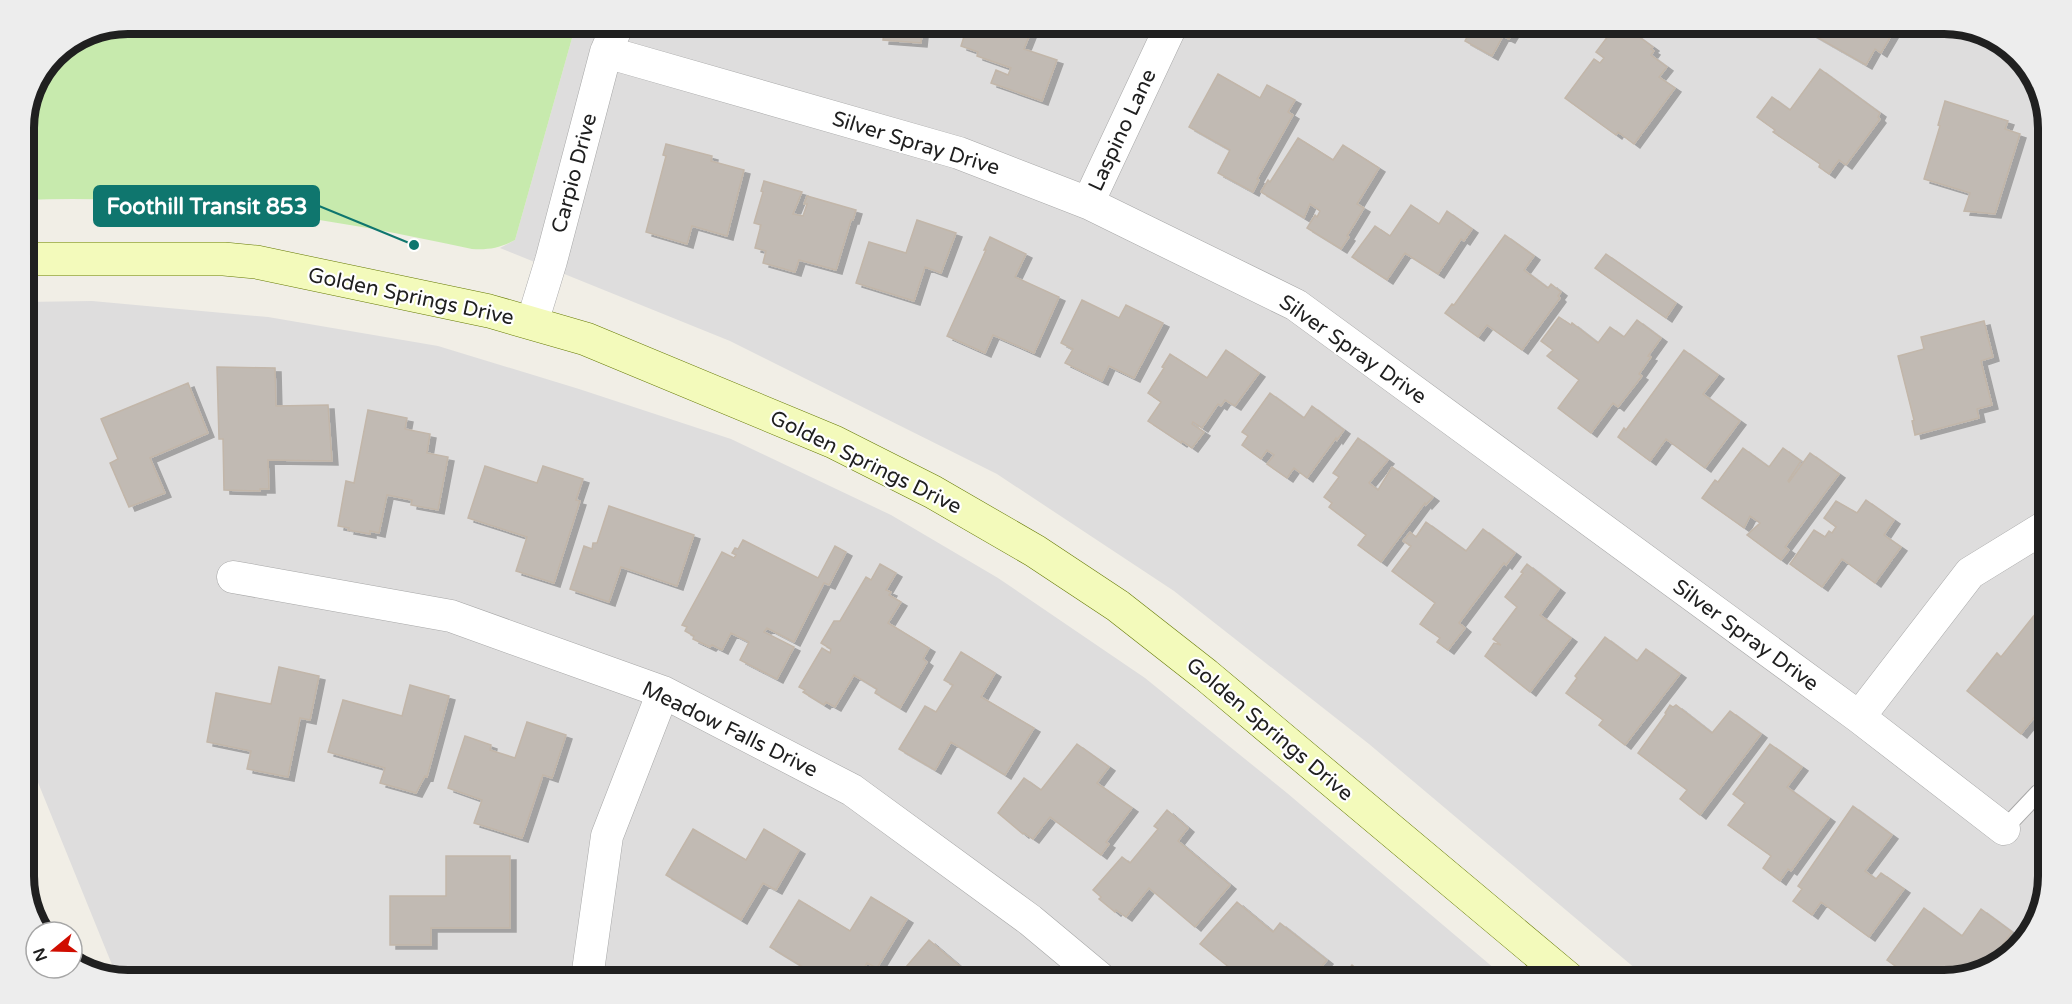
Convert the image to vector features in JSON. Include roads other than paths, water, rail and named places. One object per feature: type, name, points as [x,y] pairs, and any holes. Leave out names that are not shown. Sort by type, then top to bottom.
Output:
[{"type":"main road","name":"Golden Springs Drive","points":[[35,259],[224,259],[256,262],[489,311],[586,339],[834,442],[933,492],[1035,551],[1118,606],[1206,675],[1558,970]]},
{"type":"street","name":"Carpio Drive","points":[[532,323],[551,261],[606,52],[614,34]]},
{"type":"street","name":"Laspino Lane","points":[[1088,203],[1167,34]]},
{"type":"street","name":"Silver Spray Drive","points":[[606,52],[959,153],[1088,203],[1296,305],[1859,717],[2004,829]]},
{"type":"street","points":[[1859,717],[1970,573],[2038,531]]},
{"type":"street","name":"Meadow Falls Drive","points":[[233,577],[451,616],[663,692],[852,790],[1030,920],[1090,970]]},
{"type":"street","points":[[588,970],[607,836],[663,692]]},
{"type":"lane","points":[[2004,829],[2038,793]]},
{"type":"place","name":"Foothill Transit 853","points":[[414,245]]}]
